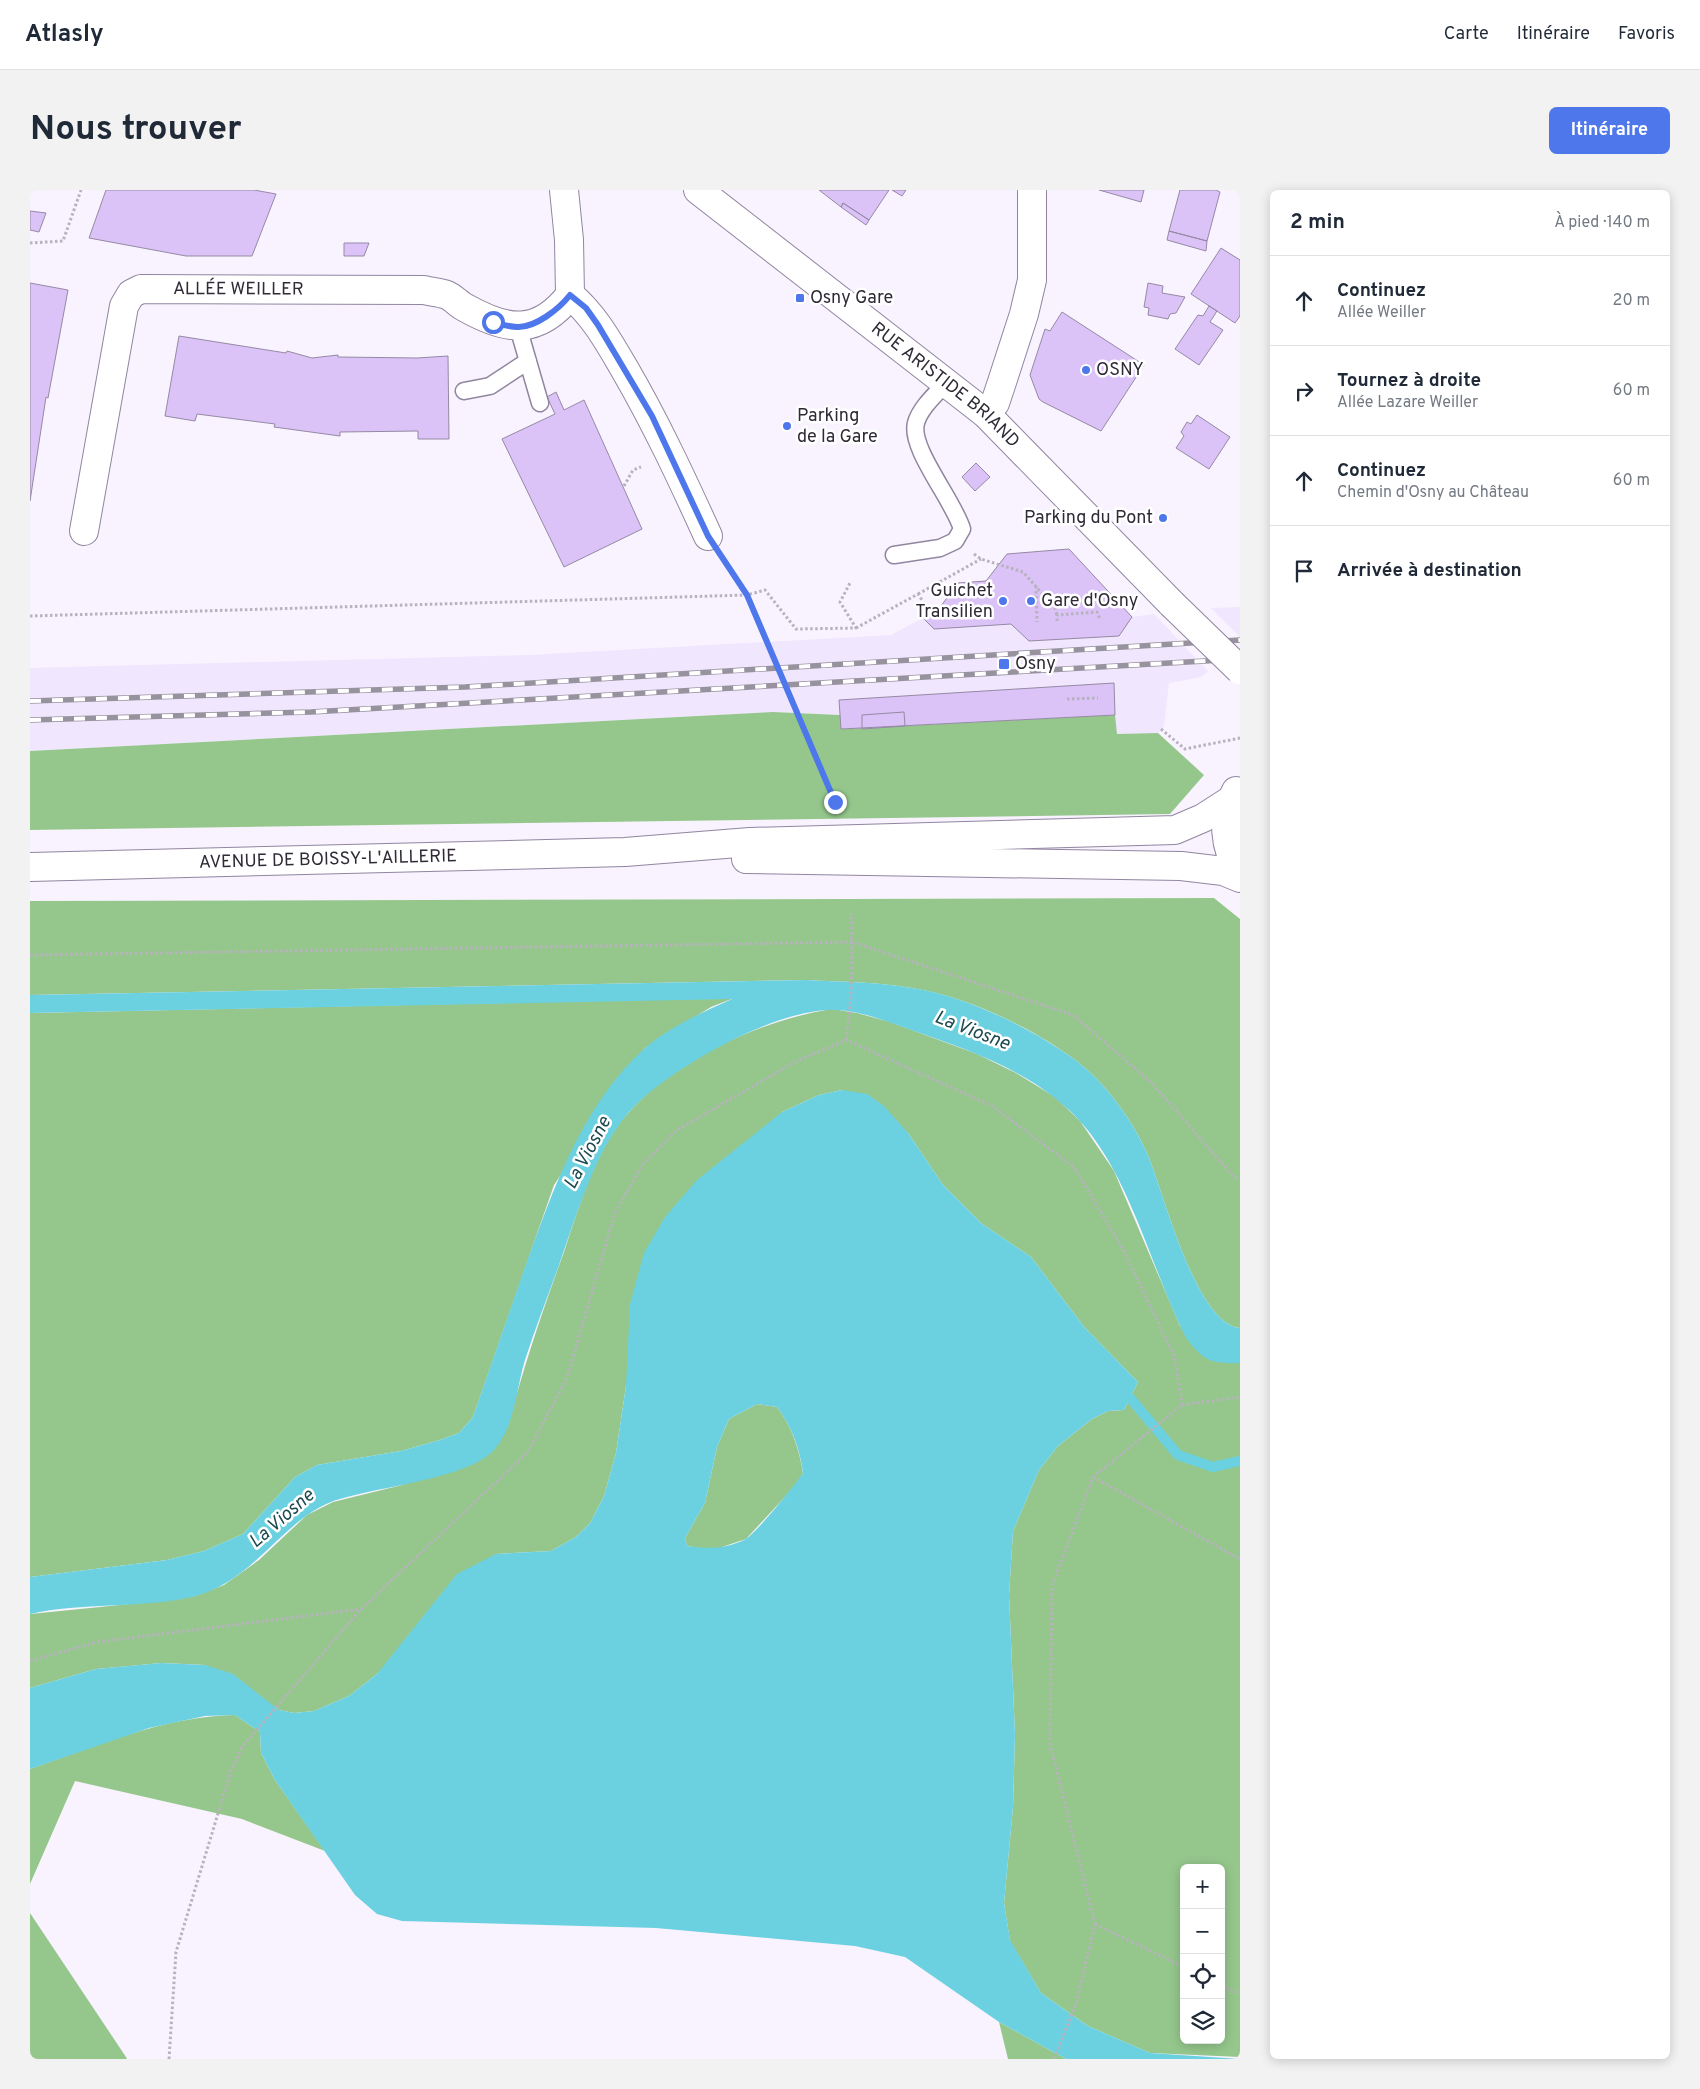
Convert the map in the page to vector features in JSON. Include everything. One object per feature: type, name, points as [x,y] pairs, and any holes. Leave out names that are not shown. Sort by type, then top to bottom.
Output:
[{"type":"street","points":[[518,328],[545,318],[559,309],[570,295],[569,240],[564,190]]},
{"type":"street","name":"RUE ARISTIDE BRIAND","points":[[698,190],[986,414],[1172,604],[1240,670]]},
{"type":"street","points":[[986,414],[995,402],[1002,382],[1024,314],[1032,280],[1032,190]]},
{"type":"street","name":"ALLÉE WEILLER","points":[[84,531],[124,306],[131,294],[141,289],[424,290],[447,295],[464,307],[493,322],[518,328]]},
{"type":"street","points":[[570,295],[586,308],[598,325],[652,416],[708,536]]},
{"type":"street","points":[[625,852],[750,842],[1175,830],[1203,818],[1236,792]]},
{"type":"street","points":[[1236,792],[1226,820],[1227,842],[1233,862],[1240,872]]},
{"type":"street","points":[[625,852],[749,859],[1180,866],[1223,871],[1240,878]]},
{"type":"street","name":"AVENUE DE BOISSY-L'AILLERIE","points":[[30,867],[625,852]]},
{"type":"lane","points":[[518,328],[540,403]]},
{"type":"lane","points":[[464,391],[490,386],[528,361]]},
{"type":"lane","points":[[894,555],[940,548],[955,541],[962,528],[958,513],[922,454],[916,439],[916,424],[921,412],[946,382]]},
{"type":"path","points":[[30,243],[63,241],[81,190]]},
{"type":"path","points":[[708,536],[747,595],[835,802]]},
{"type":"path","points":[[955,541],[981,559],[1023,572],[1055,608],[1057,621]]},
{"type":"path","points":[[30,616],[747,595],[765,590],[796,629],[856,628],[981,559]]},
{"type":"path","points":[[850,583],[840,602],[856,628]]},
{"type":"path","points":[[1036,586],[1037,622]]},
{"type":"path","points":[[918,594],[931,614]]},
{"type":"path","points":[[1056,615],[1096,612],[1100,619]]},
{"type":"path","points":[[1067,699],[1098,698]]},
{"type":"path","points":[[1161,729],[1185,749],[1240,738]]},
{"type":"path","points":[[846,1040],[852,966],[851,913]]},
{"type":"path","points":[[30,954],[852,942],[1073,1015],[1151,1082],[1234,1177],[1240,1180]]},
{"type":"path","points":[[169,2059],[176,1952],[230,1774],[242,1747],[289,1690],[362,1609],[527,1453],[567,1378],[615,1213],[642,1165],[677,1130],[795,1062],[846,1040],[992,1106],[1074,1167],[1123,1249],[1175,1358],[1182,1405]]},
{"type":"path","points":[[1054,2059],[1076,2004],[1095,1924],[1050,1744],[1052,1586],[1093,1477],[1182,1405],[1240,1397]]},
{"type":"path","points":[[1093,1477],[1240,1559]]},
{"type":"path","points":[[30,1661],[97,1642],[362,1609]]},
{"type":"path","points":[[1095,1924],[1180,1965]]},
{"type":"path","points":[[1225,1987],[1240,1994]]},
{"type":"shaded area","points":[[1069,549],[1132,617],[1154,614],[1208,671],[1201,677],[1169,683],[1164,726],[1158,733],[1117,734],[1115,715],[841,729],[840,715],[773,712],[30,751],[30,668],[530,655],[891,635],[938,610],[952,592],[986,581],[1007,554]]},
{"type":"shaded area","points":[[1240,607],[1240,637],[1211,608]]},
{"type":"green space","points":[[773,712],[840,715],[842,729],[1115,715],[1117,734],[1158,733],[1204,775],[1170,814],[30,830],[30,751]]},
{"type":"green space","points":[[1214,898],[1240,919],[1240,1328],[1224,1321],[1209,1304],[1195,1280],[1141,1140],[1107,1090],[1085,1068],[1057,1047],[997,1014],[954,998],[886,984],[807,980],[30,995],[30,901]]},
{"type":"green space","points":[[734,998],[711,1007],[645,1048],[554,1185],[473,1417],[459,1433],[401,1451],[317,1465],[295,1477],[243,1534],[204,1551],[167,1560],[30,1577],[30,1013]]},
{"type":"green space","points":[[832,1009],[857,1013],[890,1022],[977,1054],[1016,1073],[1055,1097],[1080,1121],[1114,1171],[1180,1326],[1233,1363],[1240,1363],[1240,2057],[1150,2053],[1088,2026],[1041,1993],[1010,1941],[1004,1903],[1013,1807],[1015,1734],[1009,1595],[1013,1531],[1039,1470],[1058,1446],[1092,1419],[1108,1411],[1124,1410],[1138,1382],[1085,1328],[1031,1257],[981,1223],[943,1185],[908,1133],[842,1090],[819,1095],[782,1112],[626,1386],[616,1453],[604,1496],[590,1523],[576,1537],[551,1551],[496,1554],[377,1674],[349,1696],[314,1711],[294,1713],[279,1710],[205,1665],[162,1663],[96,1669],[30,1688],[30,1614],[170,1600],[195,1596],[224,1585],[259,1560],[307,1515],[333,1502],[402,1485],[508,1425],[534,1338],[583,1197],[598,1160],[617,1127],[629,1112],[671,1075],[722,1044],[778,1022]]},
{"type":"green space","points":[[757,1404],[777,1407],[787,1422],[794,1438],[803,1473],[795,1486],[746,1539],[713,1550],[687,1546],[685,1538],[705,1503],[717,1447],[729,1419]]},
{"type":"green space","points":[[235,1715],[260,1732],[261,1753],[275,1780],[325,1851],[242,1819],[75,1781],[30,1884],[30,1769],[157,1726],[209,1717]]},
{"type":"green space","points":[[30,1913],[126,2057],[127,2059],[30,2059]]},
{"type":"green space","points":[[999,2022],[1066,2059],[1008,2059]]},
{"type":"water","name":"La Viosne","points":[[807,980],[899,986],[953,998],[975,1005],[1018,1025],[1057,1047],[1085,1068],[1116,1101],[1141,1140],[1183,1252],[1195,1280],[1209,1304],[1224,1321],[1240,1328],[1240,1363],[1221,1363],[1208,1359],[1185,1336],[1138,1222],[1111,1165],[1095,1140],[1077,1118],[1060,1102],[1041,1088],[1001,1065],[936,1039],[855,1012],[835,1010],[811,1012],[754,1030],[724,1044],[668,1078],[645,1096],[622,1121],[605,1147],[585,1191],[525,1360],[510,1420],[500,1442],[493,1451],[480,1461],[440,1476],[331,1502],[313,1511],[296,1524],[233,1579],[214,1589],[192,1597],[152,1603],[50,1610],[30,1614],[30,1577],[167,1560],[204,1551],[243,1534],[295,1477],[317,1465],[401,1451],[459,1433],[473,1417],[546,1211],[571,1152],[586,1124],[622,1072],[644,1049],[686,1021],[732,999],[30,1013],[30,995]]},
{"type":"water","points":[[842,1090],[867,1094],[884,1106],[908,1133],[943,1185],[981,1223],[1031,1257],[1085,1328],[1138,1382],[1124,1410],[1108,1411],[1092,1419],[1058,1446],[1039,1470],[1013,1531],[1009,1595],[1015,1734],[1013,1807],[1004,1903],[1010,1940],[1041,1993],[1088,2026],[1150,2053],[1240,2059],[1066,2059],[999,2022],[905,1957],[855,1946],[656,1928],[402,1921],[377,1914],[355,1895],[275,1780],[261,1753],[260,1732],[235,1715],[205,1716],[149,1728],[30,1769],[30,1688],[96,1669],[161,1663],[205,1665],[233,1674],[279,1710],[294,1713],[314,1711],[349,1696],[377,1674],[457,1574],[496,1554],[551,1551],[576,1537],[590,1523],[604,1496],[616,1453],[626,1386],[630,1304],[644,1253],[665,1217],[697,1180],[782,1112],[819,1095]],"holes":[[[757,1404],[777,1407],[787,1422],[794,1438],[800,1455],[803,1473],[765,1520],[744,1540],[716,1548],[687,1546],[685,1538],[705,1503],[717,1447],[729,1419]]]},
{"type":"building","points":[[106,190],[254,190],[276,194],[252,256],[186,256],[89,238]]},
{"type":"building","points":[[819,190],[889,190],[869,220],[843,203],[841,207]]},
{"type":"building","points":[[892,190],[906,190],[902,196]]},
{"type":"building","points":[[1099,190],[1144,190],[1141,202]]},
{"type":"building","points":[[1180,190],[1216,190],[1220,192],[1207,241],[1169,231]]},
{"type":"building","points":[[843,203],[869,220],[866,225],[841,207]]},
{"type":"building","points":[[30,211],[46,213],[39,232],[30,230]]},
{"type":"building","points":[[1169,231],[1207,241],[1206,251],[1167,240]]},
{"type":"building","points":[[344,243],[369,243],[364,256],[344,256]]},
{"type":"building","points":[[1221,248],[1240,260],[1240,316],[1235,323],[1191,294]]},
{"type":"building","points":[[30,283],[68,290],[48,398],[46,397],[30,501]]},
{"type":"building","points":[[1148,283],[1163,286],[1162,293],[1185,297],[1176,313],[1170,314],[1168,319],[1148,315],[1149,308],[1144,307]]},
{"type":"building","points":[[1209,306],[1217,311],[1210,322],[1223,330],[1199,365],[1175,349],[1198,315],[1203,316]]},
{"type":"building","name":"OSNY","points":[[1062,312],[1144,365],[1101,431],[1039,399],[1030,375],[1045,329],[1050,331]]},
{"type":"building","points":[[179,336],[286,353],[287,351],[312,358],[338,355],[338,357],[417,358],[448,356],[449,439],[418,439],[418,431],[340,432],[340,436],[274,427],[275,424],[197,414],[195,421],[165,416]]},
{"type":"building","points":[[556,392],[564,410],[584,400],[642,529],[564,567],[502,439],[555,414],[547,397]]},
{"type":"building","points":[[1197,415],[1230,437],[1209,469],[1176,448],[1184,436],[1181,432],[1187,422],[1191,424]]},
{"type":"building","points":[[976,463],[990,477],[975,491],[962,477]]},
{"type":"building","name":"Gare d'Osny","points":[[1069,549],[1132,617],[1119,636],[1029,641],[1011,624],[934,629],[923,618],[938,610],[958,583],[986,581],[1007,554]]},
{"type":"building","points":[[1114,683],[1115,715],[841,729],[839,700]]},
{"type":"building","points":[[904,712],[905,726],[862,729],[862,715]]},
{"type":"waterway","points":[[1131,1399],[1178,1455],[1213,1467],[1240,1461]]},
{"type":"railway","points":[[30,701],[465,687],[1240,640]]},
{"type":"railway","points":[[30,720],[311,712],[1240,659]]},
{"type":"place","name":"Osny Gare","points":[[800,298]]},
{"type":"place","name":"OSNY","points":[[1086,370]]},
{"type":"place","name":"Parking de la Gare","points":[[787,426]]},
{"type":"place","name":"Parking du Pont","points":[[1163,518]]},
{"type":"place","name":"Guichet Transilien","points":[[1003,601]]},
{"type":"place","name":"Gare d'Osny","points":[[1031,601]]},
{"type":"place","name":"Osny","points":[[1004,664]]},
{"type":"route","points":[[493,322],[518,328],[545,318],[559,309],[570,295],[586,308],[652,416],[708,536],[747,595],[835,802]]}]
